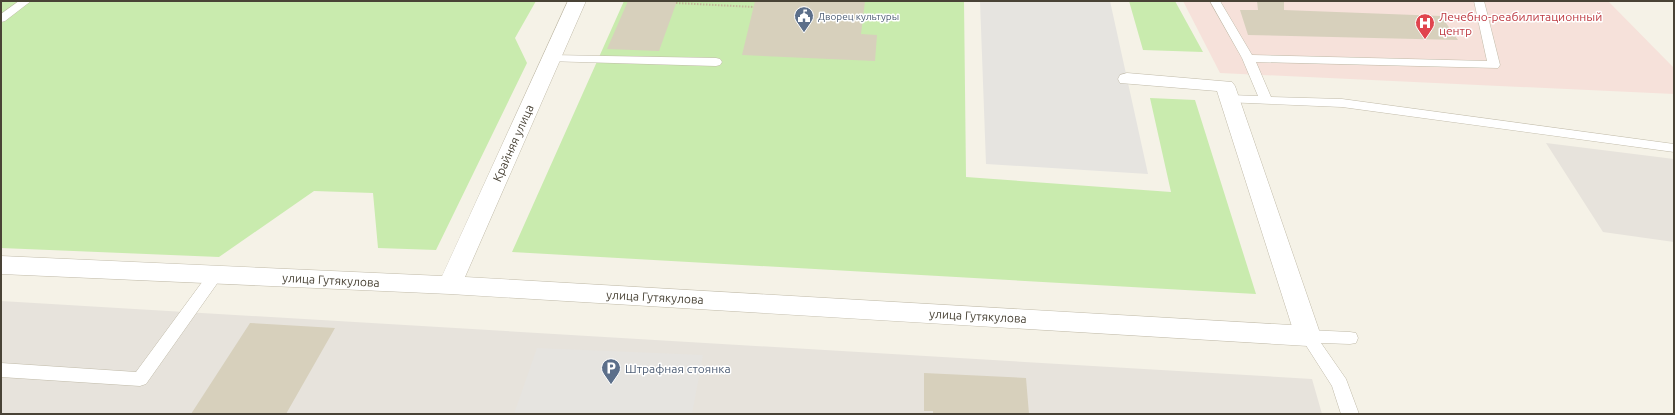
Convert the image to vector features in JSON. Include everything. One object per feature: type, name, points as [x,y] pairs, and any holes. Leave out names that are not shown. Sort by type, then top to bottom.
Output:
[{"type":"street","name":"Крайняя улица","points":[[450,286],[577,1]]},
{"type":"street","points":[[1127,79],[1225,86],[1308,336]]},
{"type":"street","name":"улица Гутякулова","points":[[1,265],[450,286],[1308,336]]},
{"type":"lane","points":[[1,19],[26,1]]},
{"type":"lane","points":[[1215,1],[1248,58],[1266,100]]},
{"type":"lane","points":[[1248,58],[1494,65],[1479,1]]},
{"type":"lane","points":[[550,59],[716,62]]},
{"type":"lane","points":[[1230,99],[1342,103],[1674,148]]},
{"type":"lane","points":[[1,370],[140,379],[216,274]]},
{"type":"lane","points":[[1308,336],[1350,338]]},
{"type":"lane","points":[[1308,336],[1340,384],[1350,414]]},
{"type":"path","points":[[676,3],[754,7]]},
{"type":"shaded area","points":[[980,1],[1110,1],[1148,174],[986,164]]},
{"type":"shaded area","name":"Лечебно-реабилитационный центр","points":[[1183,1],[1608,1],[1674,68],[1674,94],[1220,73]]},
{"type":"shaded area","points":[[1546,143],[1674,159],[1674,242],[1603,232]]},
{"type":"shaded area","points":[[1,301],[1312,379],[1322,414],[1,414]]},
{"type":"shaded area","name":"Штрафная стоянка","points":[[537,348],[703,355],[692,414],[514,414]]},
{"type":"green space","points":[[1,1],[536,1],[515,38],[527,63],[436,250],[378,248],[373,193],[314,191],[219,257],[1,248]]},
{"type":"green space","points":[[624,1],[964,1],[966,177],[1171,192],[1150,98],[1195,100],[1256,294],[512,252]]},
{"type":"green space","points":[[1129,1],[1175,1],[1203,52],[1143,50]]},
{"type":"building","points":[[628,1],[677,1],[659,51],[607,49]]},
{"type":"building","name":"Дворец культуры","points":[[755,1],[865,1],[861,34],[877,35],[875,61],[742,55]]},
{"type":"building","points":[[1257,1],[1284,1],[1284,10],[1441,16],[1458,40],[1248,35],[1240,10],[1258,10]]},
{"type":"building","points":[[250,323],[335,328],[286,414],[191,414]]},
{"type":"building","points":[[924,373],[1026,378],[1029,414],[933,414],[933,411],[924,411]]},
{"type":"place","name":"Дворец культуры","points":[[804,33]]},
{"type":"place","name":"Лечебно-реабилитационный центр","points":[[1425,40]]},
{"type":"place","name":"Штрафная стоянка","points":[[611,385]]}]
